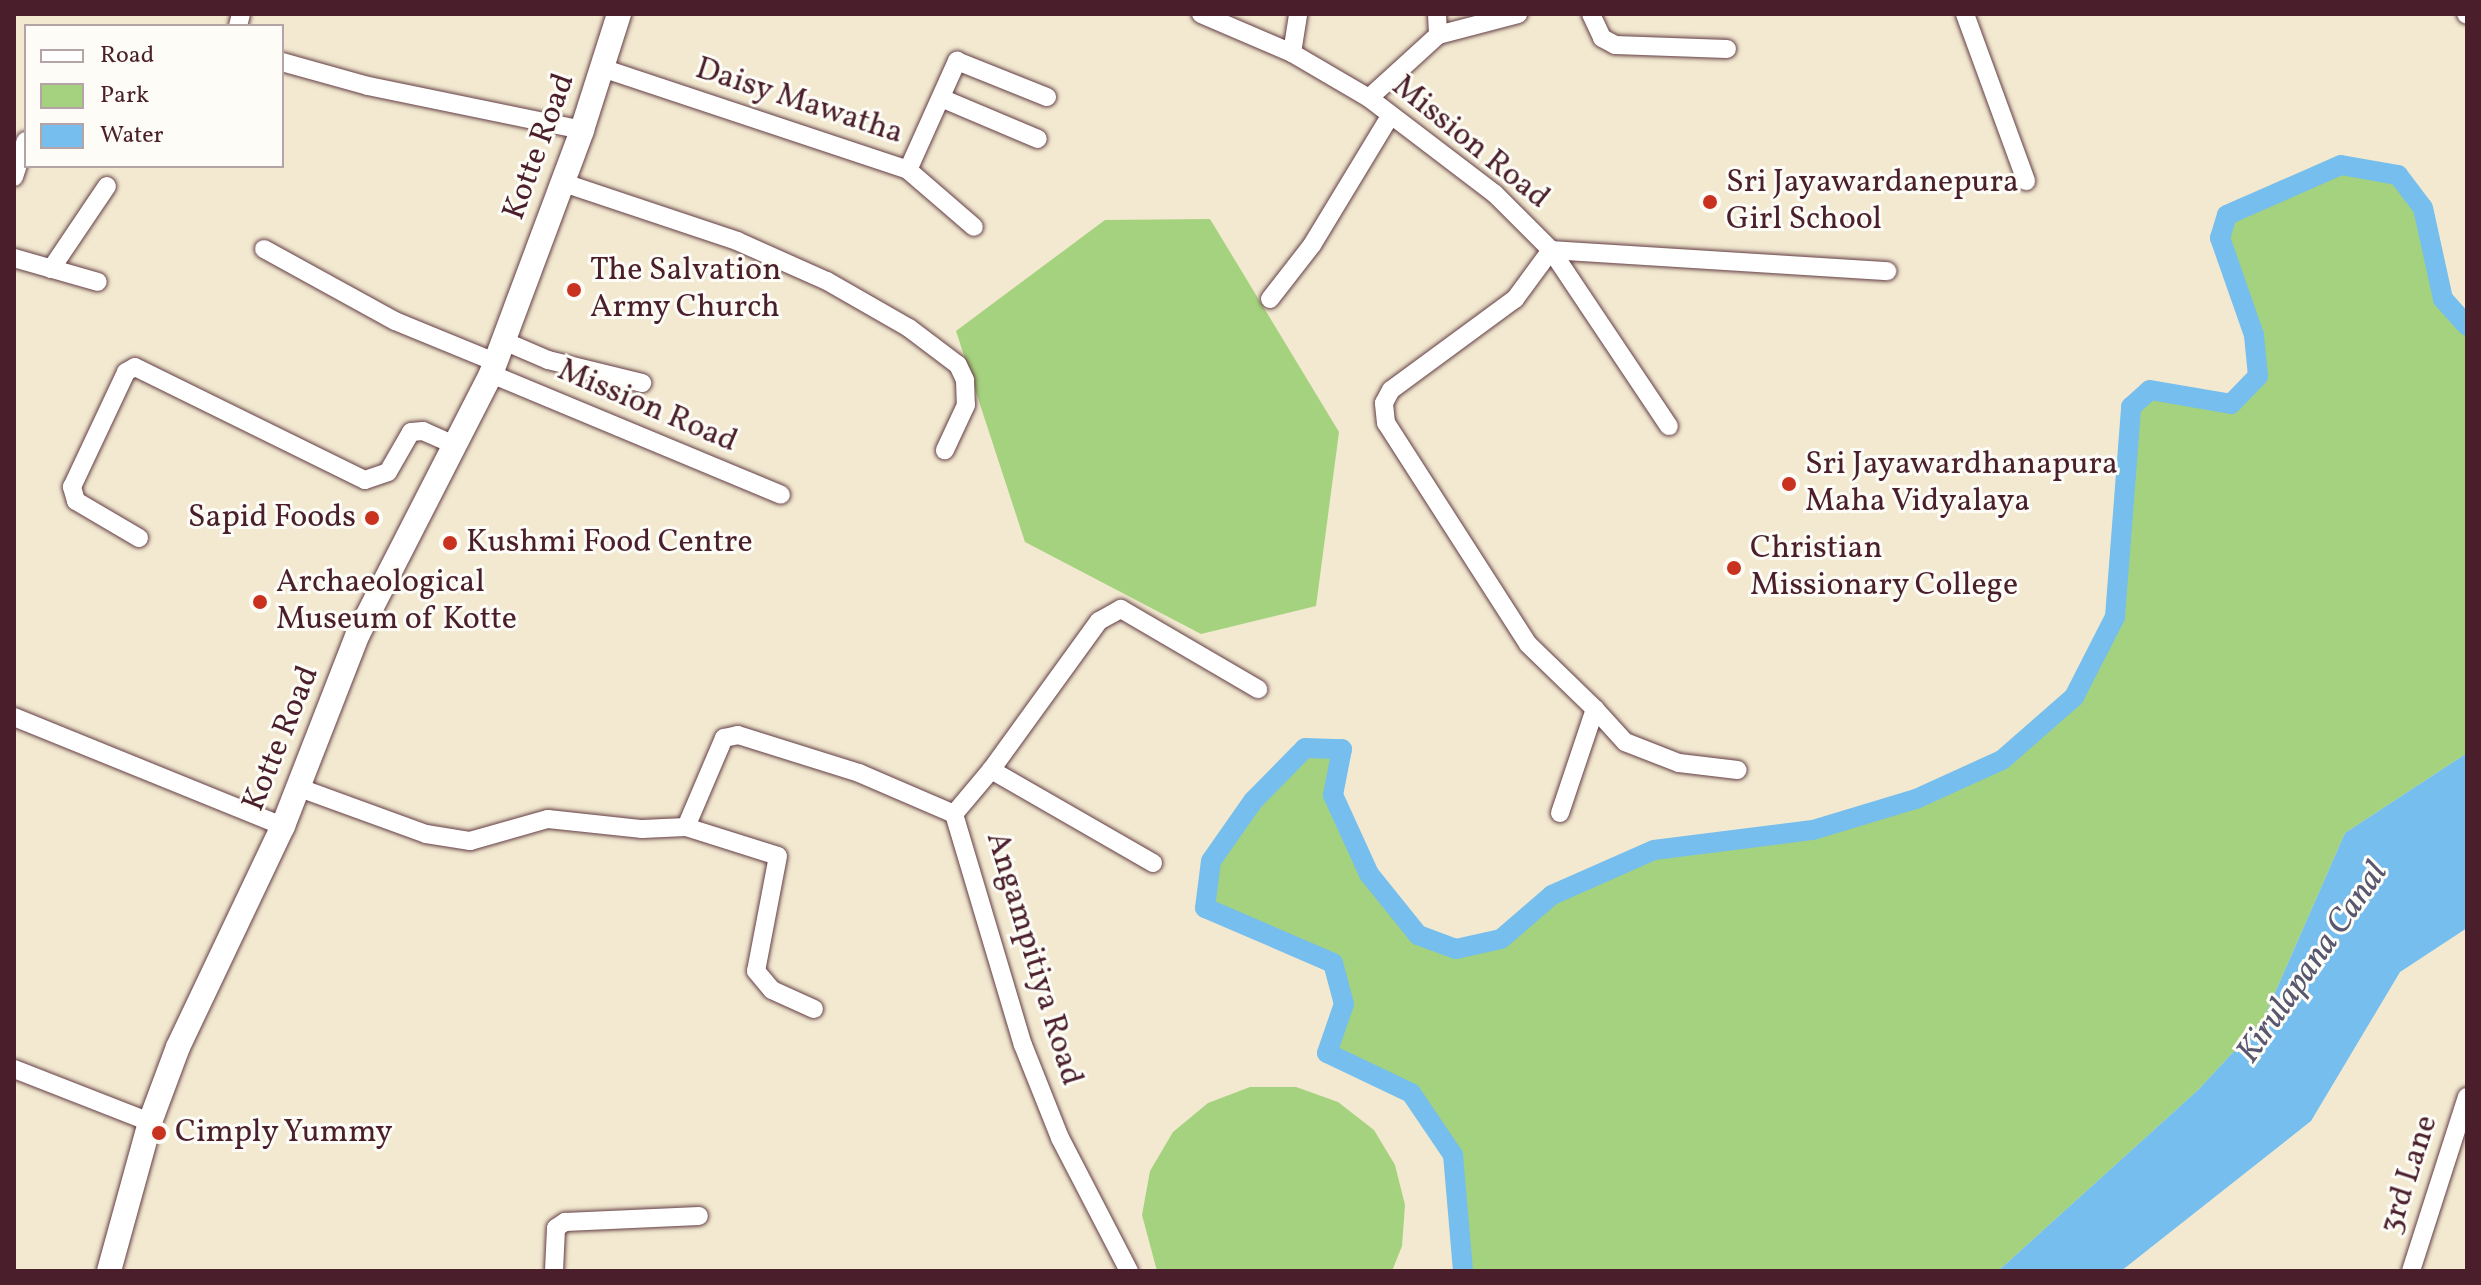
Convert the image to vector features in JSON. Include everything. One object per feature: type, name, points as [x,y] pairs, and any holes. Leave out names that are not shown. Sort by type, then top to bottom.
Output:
[{"type":"main road","name":"Kotte Road","points":[[109,1271],[150,1122],[178,1047],[283,826],[358,634],[456,446],[496,359],[582,130],[602,68],[614,15]]},
{"type":"street","name":"Mission Road","points":[[1201,14],[1292,53],[1369,98],[1495,194],[1551,250],[1669,426]]},
{"type":"street","points":[[1292,53],[1298,14]]},
{"type":"street","points":[[1437,14],[1438,35]]},
{"type":"street","points":[[1369,98],[1438,35],[1518,14]]},
{"type":"street","points":[[1591,14],[1602,38],[1615,45],[1727,49]]},
{"type":"street","points":[[1965,14],[2026,181]]},
{"type":"street","name":"Daisy Mawatha","points":[[602,68],[908,170],[957,61],[1047,97]]},
{"type":"street","points":[[284,63],[368,86],[582,130]]},
{"type":"street","points":[[941,98],[1038,139]]},
{"type":"street","points":[[1270,299],[1312,245],[1390,116]]},
{"type":"street","points":[[14,177],[24,147]]},
{"type":"street","points":[[908,170],[974,227]]},
{"type":"street","points":[[561,182],[737,241],[827,281],[909,328],[958,365],[965,380],[966,405],[945,450]]},
{"type":"street","points":[[51,269],[107,186]]},
{"type":"street","points":[[264,249],[395,321],[496,359],[548,360],[642,383]]},
{"type":"street","points":[[1738,770],[1679,763],[1625,742],[1528,644],[1386,423],[1384,403],[1391,390],[1515,299],[1551,250],[1887,271]]},
{"type":"street","points":[[14,258],[98,282]]},
{"type":"street","name":"Mission Road","points":[[496,359],[781,495]]},
{"type":"street","points":[[139,538],[76,501],[72,487],[126,372],[135,367],[365,480],[388,472],[411,432],[423,431],[456,446]]},
{"type":"street","points":[[954,814],[991,770],[1099,621],[1121,609],[1258,689]]},
{"type":"street","points":[[1560,813],[1595,709]]},
{"type":"street","points":[[14,717],[283,826]]},
{"type":"street","name":"Angampitiya Road","points":[[686,827],[724,738],[731,735],[859,773],[954,814],[1023,1045],[1060,1138],[1129,1271]]},
{"type":"street","points":[[991,770],[1153,863]]},
{"type":"street","points":[[297,787],[426,834],[470,841],[548,819],[642,829],[686,827],[778,856],[756,971],[772,990],[814,1009]]},
{"type":"street","points":[[14,1069],[150,1122]]},
{"type":"street","name":"3rd Lane","points":[[2411,1271],[2467,1097]]},
{"type":"street","points":[[554,1271],[556,1228],[565,1222],[699,1216]]},
{"type":"green space","points":[[2341,165],[2398,175],[2423,208],[2443,298],[2467,326],[2467,753],[2345,833],[2263,1020],[2198,1090],[1998,1271],[1463,1271],[1453,1155],[1411,1093],[1327,1053],[1344,1004],[1333,963],[1205,908],[1211,861],[1253,801],[1305,748],[1342,749],[1333,795],[1369,874],[1418,935],[1456,949],[1501,939],[1552,895],[1654,850],[1813,830],[1916,799],[2002,760],[2074,697],[2115,617],[2131,407],[2150,390],[2231,404],[2258,376],[2254,335],[2220,238],[2227,215]]},
{"type":"green space","points":[[1210,219],[1339,432],[1316,606],[1201,634],[1025,542],[956,331],[1105,220]]},
{"type":"green space","points":[[1250,1087],[1296,1087],[1338,1102],[1374,1130],[1395,1165],[1405,1205],[1402,1246],[1392,1271],[1157,1271],[1142,1215],[1150,1171],[1173,1132],[1208,1103]]},
{"type":"water","name":"Kirulapana Canal","points":[[2467,753],[2467,928],[2400,972],[2311,1121],[2121,1271],[1998,1271],[2198,1090],[2263,1020],[2345,833]]},
{"type":"waterway","points":[[1463,1271],[1453,1155],[1411,1093],[1327,1053],[1344,1004],[1333,963],[1205,908],[1211,861],[1253,801],[1305,748],[1342,749],[1333,795],[1369,874],[1418,935],[1456,949],[1501,939],[1552,895],[1654,850],[1813,830],[1916,799],[2002,760],[2074,697],[2115,617],[2131,407],[2150,390],[2231,404],[2258,376],[2254,335],[2220,238],[2227,215],[2341,165],[2398,175],[2423,208],[2443,299],[2467,326]]},
{"type":"place","name":"Sri Jayawardanepura Girl School","points":[[1710,202]]},
{"type":"place","name":"The Salvation Army Church","points":[[574,290]]},
{"type":"place","name":"Sri Jayawardhanapura Maha Vidyalaya","points":[[1789,484]]},
{"type":"place","name":"Sapid Foods","points":[[372,518]]},
{"type":"place","name":"Kushmi Food Centre","points":[[450,543]]},
{"type":"place","name":"Christian Missionary College","points":[[1734,568]]},
{"type":"place","name":"Archaeological Museum of Kotte","points":[[260,602]]},
{"type":"place","name":"Cimply Yummy","points":[[159,1133]]}]
